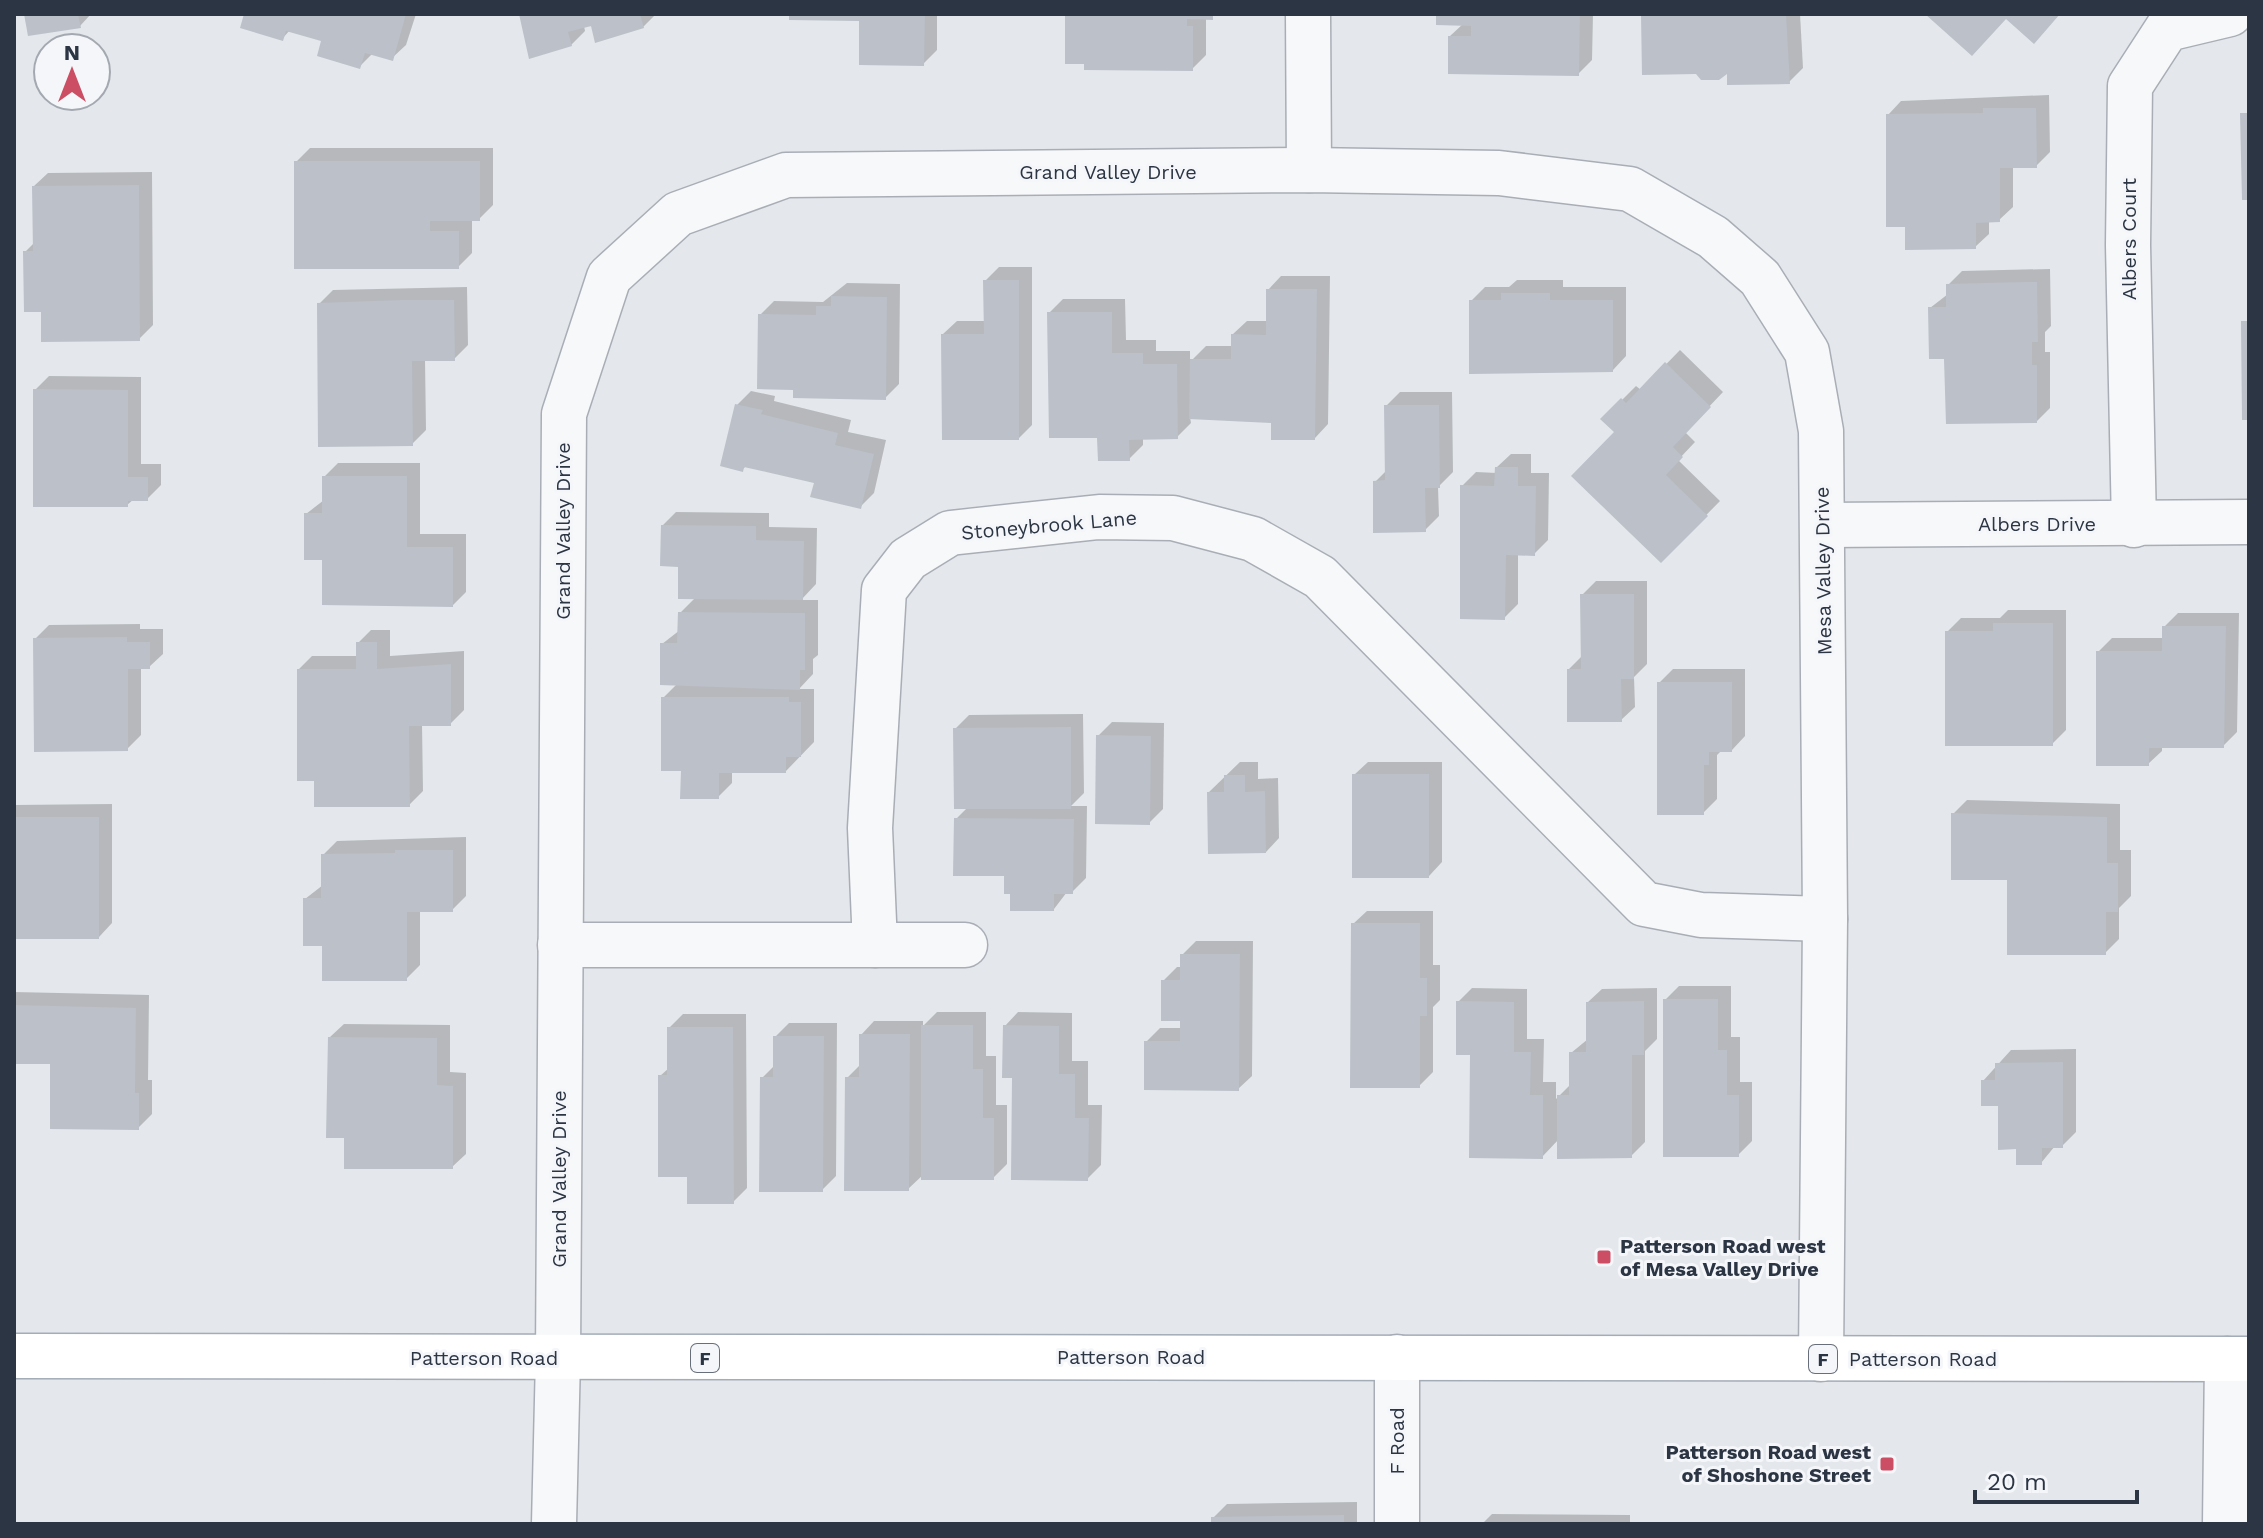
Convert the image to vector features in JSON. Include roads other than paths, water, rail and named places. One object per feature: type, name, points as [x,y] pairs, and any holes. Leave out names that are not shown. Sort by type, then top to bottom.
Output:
[{"type":"main road","name":"Patterson Road","points":[[14,1356],[2238,1359]]},
{"type":"street","points":[[1308,14],[1309,170]]},
{"type":"street","name":"Albers Court","points":[[2134,525],[2128,245],[2130,86],[2167,29],[2230,14]]},
{"type":"street","name":"Mesa Valley Drive","points":[[1309,170],[1499,173],[1630,189],[1713,237],[1760,278],[1807,352],[1821,431],[1824,525],[1825,919],[1821,1359]]},
{"type":"street","name":"Grand Valley Drive","points":[[554,1524],[558,1358],[564,414],[609,277],[678,214],[786,175],[1309,170]]},
{"type":"street","name":"Stoneybrook Lane","points":[[875,945],[870,828],[884,590],[908,559],[950,533],[1099,517],[1173,518],[1253,539],[1320,577],[1644,904],[1701,915],[1825,919]]},
{"type":"street","name":"Albers Drive","points":[[1824,525],[2249,522]]},
{"type":"street","points":[[560,945],[965,945]]},
{"type":"street","name":"F Road","points":[[1397,1357],[1397,1524]]},
{"type":"street","points":[[2225,1524],[2238,1359]]},
{"type":"place","name":"Patterson Road west of Mesa Valley Drive","points":[[1604,1257]]},
{"type":"place","name":"Patterson Road west of Shoshone Street","points":[[1887,1464]]}]
